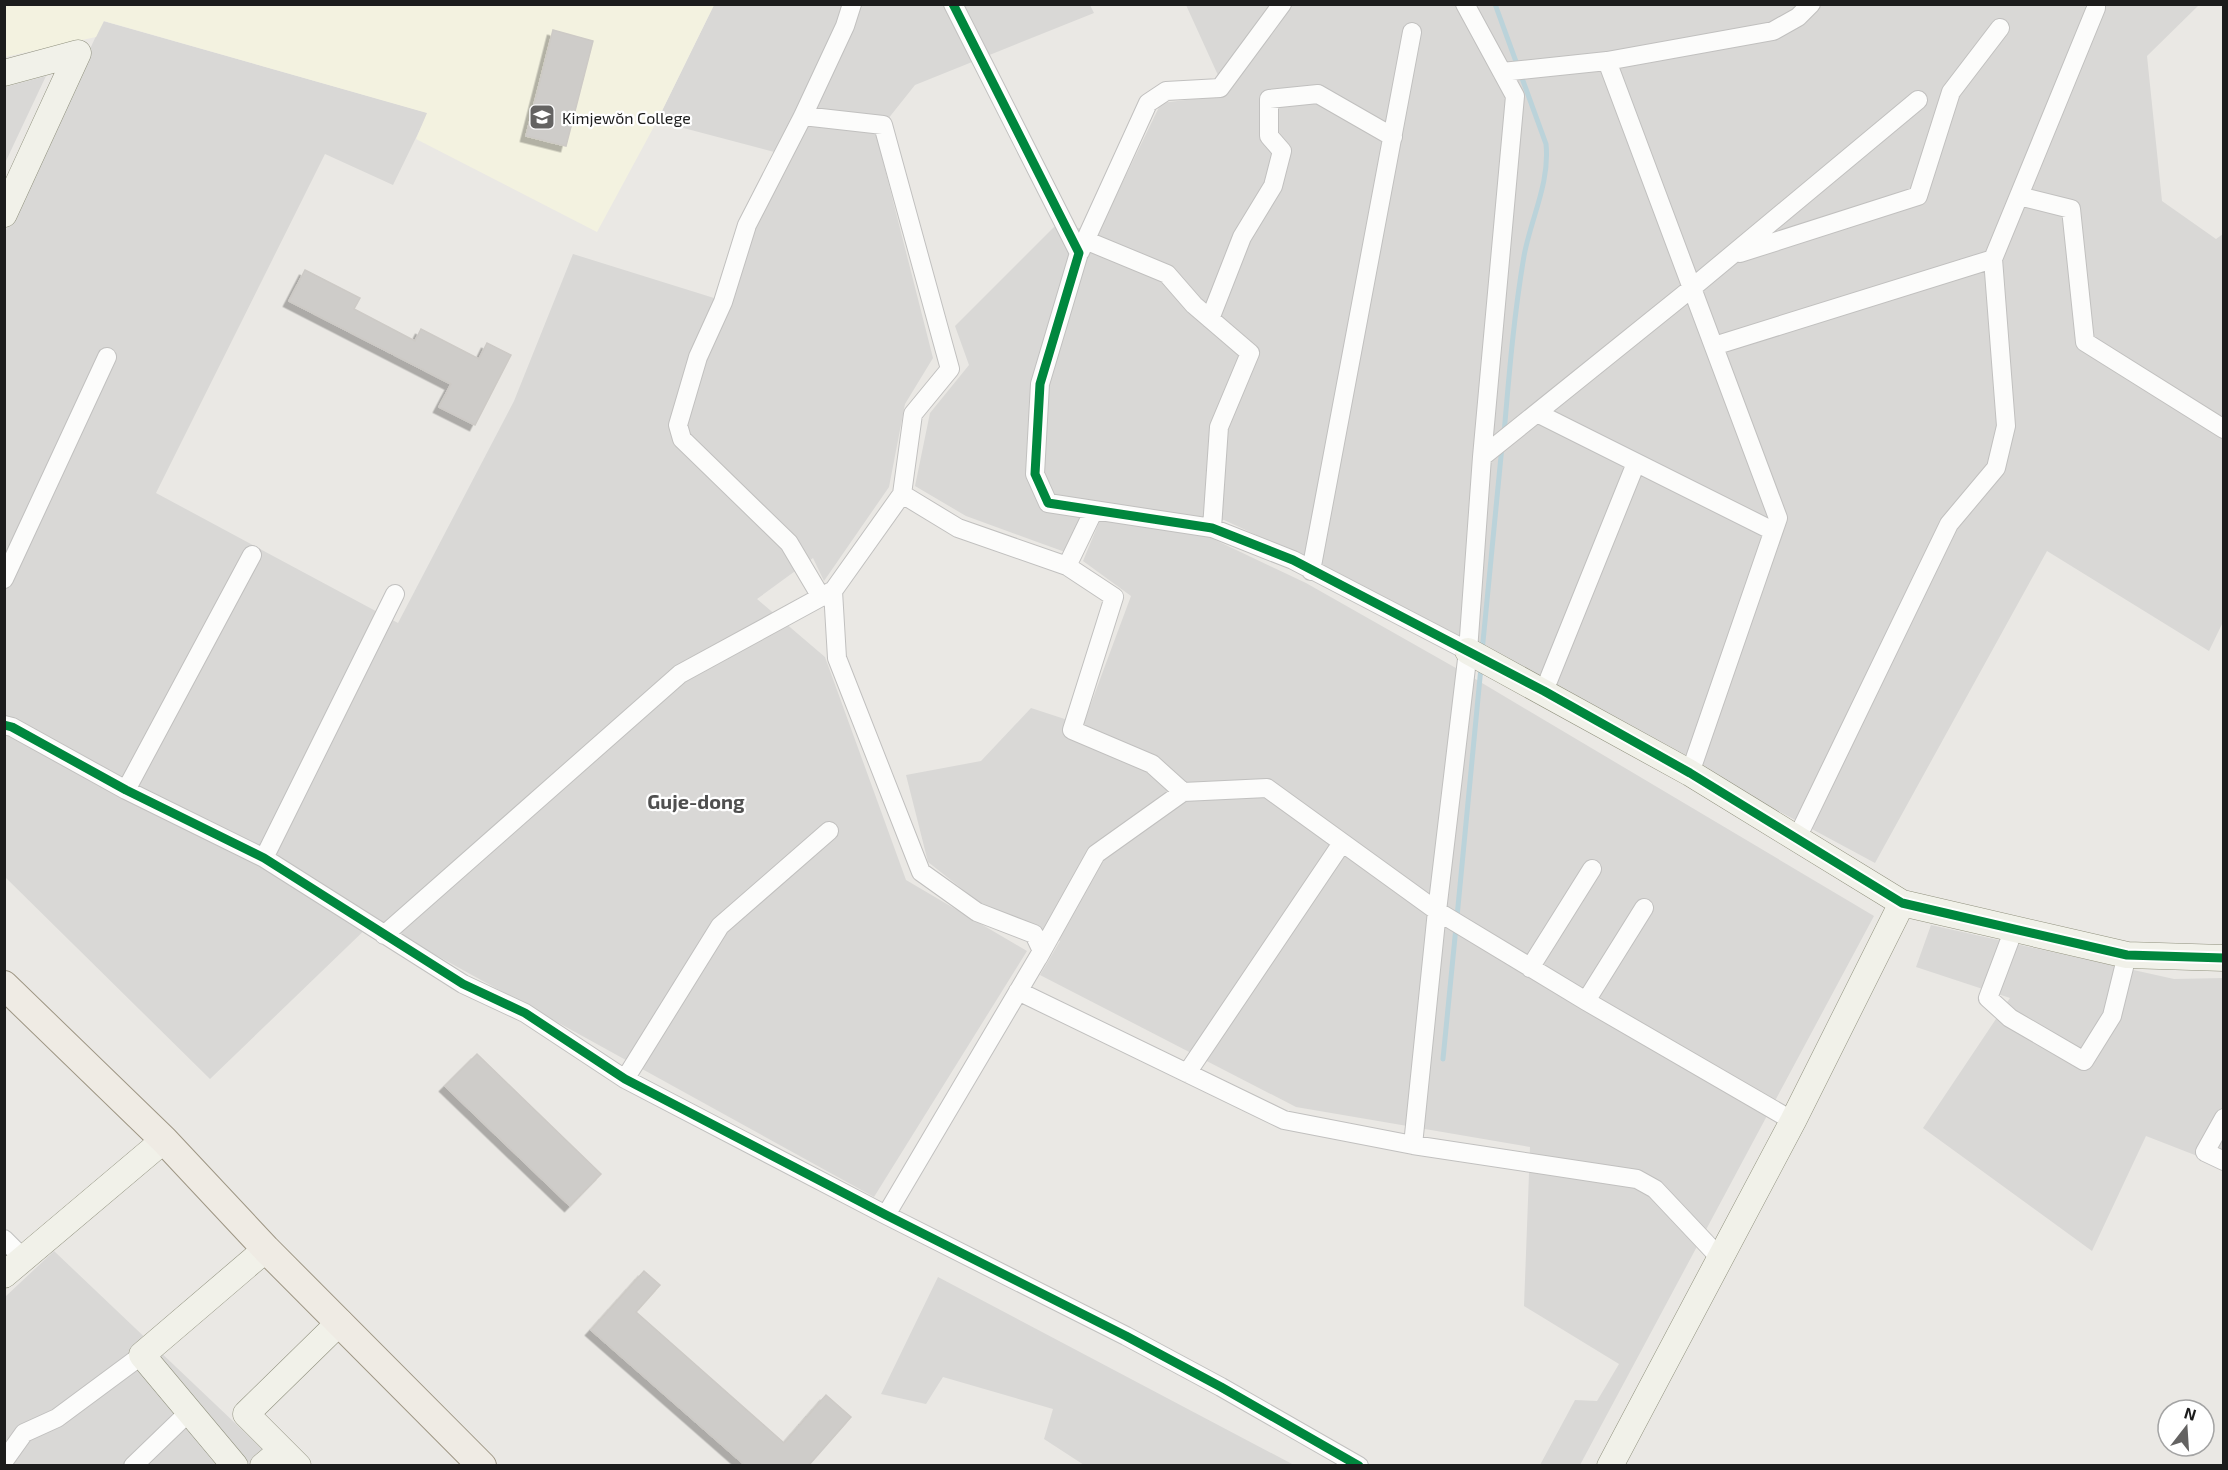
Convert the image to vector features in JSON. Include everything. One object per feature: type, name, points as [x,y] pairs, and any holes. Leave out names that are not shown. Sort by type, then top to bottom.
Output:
[{"type":"main road","points":[[4,985],[164,1140],[266,1249],[482,1466]]},
{"type":"street","points":[[852,4],[845,26],[747,225],[723,302],[698,357],[678,425],[682,439],[789,543],[827,594],[837,658],[921,872],[977,912],[1034,934],[1042,951]]},
{"type":"street","points":[[954,4],[1082,247],[1167,274],[1194,305],[1250,353],[1220,427],[1212,528]]},
{"type":"street","points":[[1282,4],[1220,88],[1166,91],[1148,103],[1082,247],[1040,384],[1035,474],[1048,503],[1212,528],[1293,560],[1544,691],[1690,773],[1902,903],[2127,955],[2223,958]]},
{"type":"street","points":[[1413,1145],[1437,911],[1477,656],[1482,457],[1515,96],[1465,4]]},
{"type":"street","points":[[1502,72],[1608,61],[1773,31],[1798,17],[1811,4]]},
{"type":"street","points":[[1797,838],[1949,524],[1996,468],[2006,426],[1993,259],[2096,4]]},
{"type":"street","points":[[1731,256],[1918,196],[1951,92],[2000,28]]},
{"type":"street","points":[[1311,571],[1412,32]]},
{"type":"street","points":[[4,73],[78,53],[4,214]]},
{"type":"street","points":[[1608,61],[1778,518],[1690,773]]},
{"type":"street","points":[[1210,319],[1242,237],[1273,186],[1282,151],[1269,136],[1269,99],[1318,94],[1393,137]]},
{"type":"street","points":[[1482,457],[1692,288],[1918,100]]},
{"type":"street","points":[[384,935],[680,674],[827,594],[902,494],[913,414],[950,369],[883,125],[802,116]]},
{"type":"street","points":[[2019,196],[2072,209],[2085,342],[2223,429]]},
{"type":"street","points":[[1714,346],[1993,259]]},
{"type":"street","points":[[4,579],[107,357]]},
{"type":"street","points":[[1537,413],[1773,531]]},
{"type":"street","points":[[1544,691],[1636,463]]},
{"type":"street","points":[[902,494],[958,528],[1066,566],[1114,597],[1072,730],[1152,764],[1182,792]]},
{"type":"street","points":[[1066,566],[1095,510]]},
{"type":"street","points":[[126,790],[252,555]]},
{"type":"street","points":[[264,858],[395,594]]},
{"type":"street","points":[[4,725],[12,727],[126,790],[264,858],[463,984],[525,1013],[625,1079],[1183,1367],[1359,1466]]},
{"type":"street","points":[[886,1215],[1042,951],[1096,854],[1182,792],[1267,788],[1437,911],[1792,1121]]},
{"type":"street","points":[[625,1079],[720,926],[829,831]]},
{"type":"street","points":[[1187,1073],[1342,843]]},
{"type":"street","points":[[1530,968],[1592,869]]},
{"type":"street","points":[[1610,1466],[1721,1259],[1902,903]]},
{"type":"street","points":[[1586,1001],[1644,908]]},
{"type":"street","points":[[2014,929],[1988,998],[2010,1018],[2084,1061],[2112,1016],[2127,955]]},
{"type":"street","points":[[1018,992],[1284,1120],[1413,1145],[1637,1179],[1655,1189],[1721,1259]]},
{"type":"street","points":[[2223,1118],[2205,1152],[2223,1161]]},
{"type":"street","points":[[4,1239],[14,1267],[164,1140]]},
{"type":"street","points":[[4,1461],[24,1433],[57,1418],[142,1355],[266,1249]]},
{"type":"street","points":[[281,1460],[246,1414],[340,1322]]},
{"type":"street","points":[[142,1355],[235,1466]]},
{"type":"street","points":[[133,1466],[189,1412]]},
{"type":"shaded area","name":"Kimjewŏn College","points":[[4,5],[714,5],[657,121],[597,232],[416,139],[427,113],[104,21],[96,37],[5,57]]},
{"type":"shaded area","points":[[714,5],[1090,5],[1094,13],[915,85],[876,134],[933,358],[905,404],[889,487],[824,581],[813,558],[757,599],[825,657],[906,880],[1027,951],[874,1197],[374,921],[210,1079],[5,877],[5,232],[103,21],[428,113],[393,185],[325,154],[156,493],[398,623],[514,401],[573,254],[730,303],[755,228],[793,157],[657,121]]},
{"type":"shaded area","points":[[1186,5],[2199,5],[2147,56],[2162,201],[2216,239],[2223,234],[2223,622],[2209,651],[2047,551],[1875,863],[1325,567],[1224,520],[1099,502],[1065,552],[966,516],[915,486],[930,413],[969,365],[955,326],[1054,227],[1100,229],[1161,103],[1227,95]]},
{"type":"shaded area","points":[[46,76],[5,163],[5,87]]},
{"type":"shaded area","points":[[1100,520],[1209,537],[1306,583],[1477,680],[1874,916],[1580,1465],[1540,1465],[1575,1400],[1597,1401],[1619,1364],[1524,1306],[1530,1147],[1296,1107],[1040,975],[1060,941],[981,904],[928,862],[906,775],[981,761],[1031,708],[1083,725],[1131,596],[1083,561]]},
{"type":"shaded area","points":[[1931,925],[2174,979],[2223,978],[2223,1166],[2146,1136],[2092,1251],[1923,1128],[2010,998],[1916,967]]},
{"type":"shaded area","points":[[54,1251],[279,1465],[5,1466],[5,1297]]},
{"type":"shaded area","points":[[938,1277],[1294,1465],[1084,1465],[1044,1439],[1053,1409],[943,1377],[926,1404],[881,1394]]},
{"type":"building","points":[[553,30],[593,41],[566,146],[526,136]]},
{"type":"building","points":[[305,270],[360,298],[354,309],[415,341],[421,329],[479,359],[487,343],[511,355],[475,425],[439,407],[451,384],[289,301]]},
{"type":"building","points":[[477,1054],[601,1174],[570,1206],[445,1086]]},
{"type":"building","points":[[644,1271],[660,1285],[636,1312],[784,1443],[826,1395],[851,1417],[808,1466],[746,1466],[591,1330]]},
{"type":"waterway","points":[[1495,4],[1546,144],[1543,187],[1527,242],[1520,278],[1504,434]]},
{"type":"waterway","points":[[1482,652],[1502,446]]},
{"type":"waterway","points":[[1457,917],[1481,667]]},
{"type":"waterway","points":[[1443,1059],[1456,927]]},
{"type":"cycle path","points":[[953,4],[1079,253],[1040,384],[1035,474],[1048,503],[1212,528],[1293,560],[1544,691],[1690,773],[1902,903],[2127,955],[2224,958]]},
{"type":"cycle path","points":[[4,725],[12,727],[126,790],[264,858],[463,984],[525,1013],[625,1079],[886,1215],[1126,1336],[1359,1466]]},
{"type":"place","name":"Kimjewŏn College","points":[[542,117]]},
{"type":"district","name":"Guje-dong","points":[[696,801]]}]
